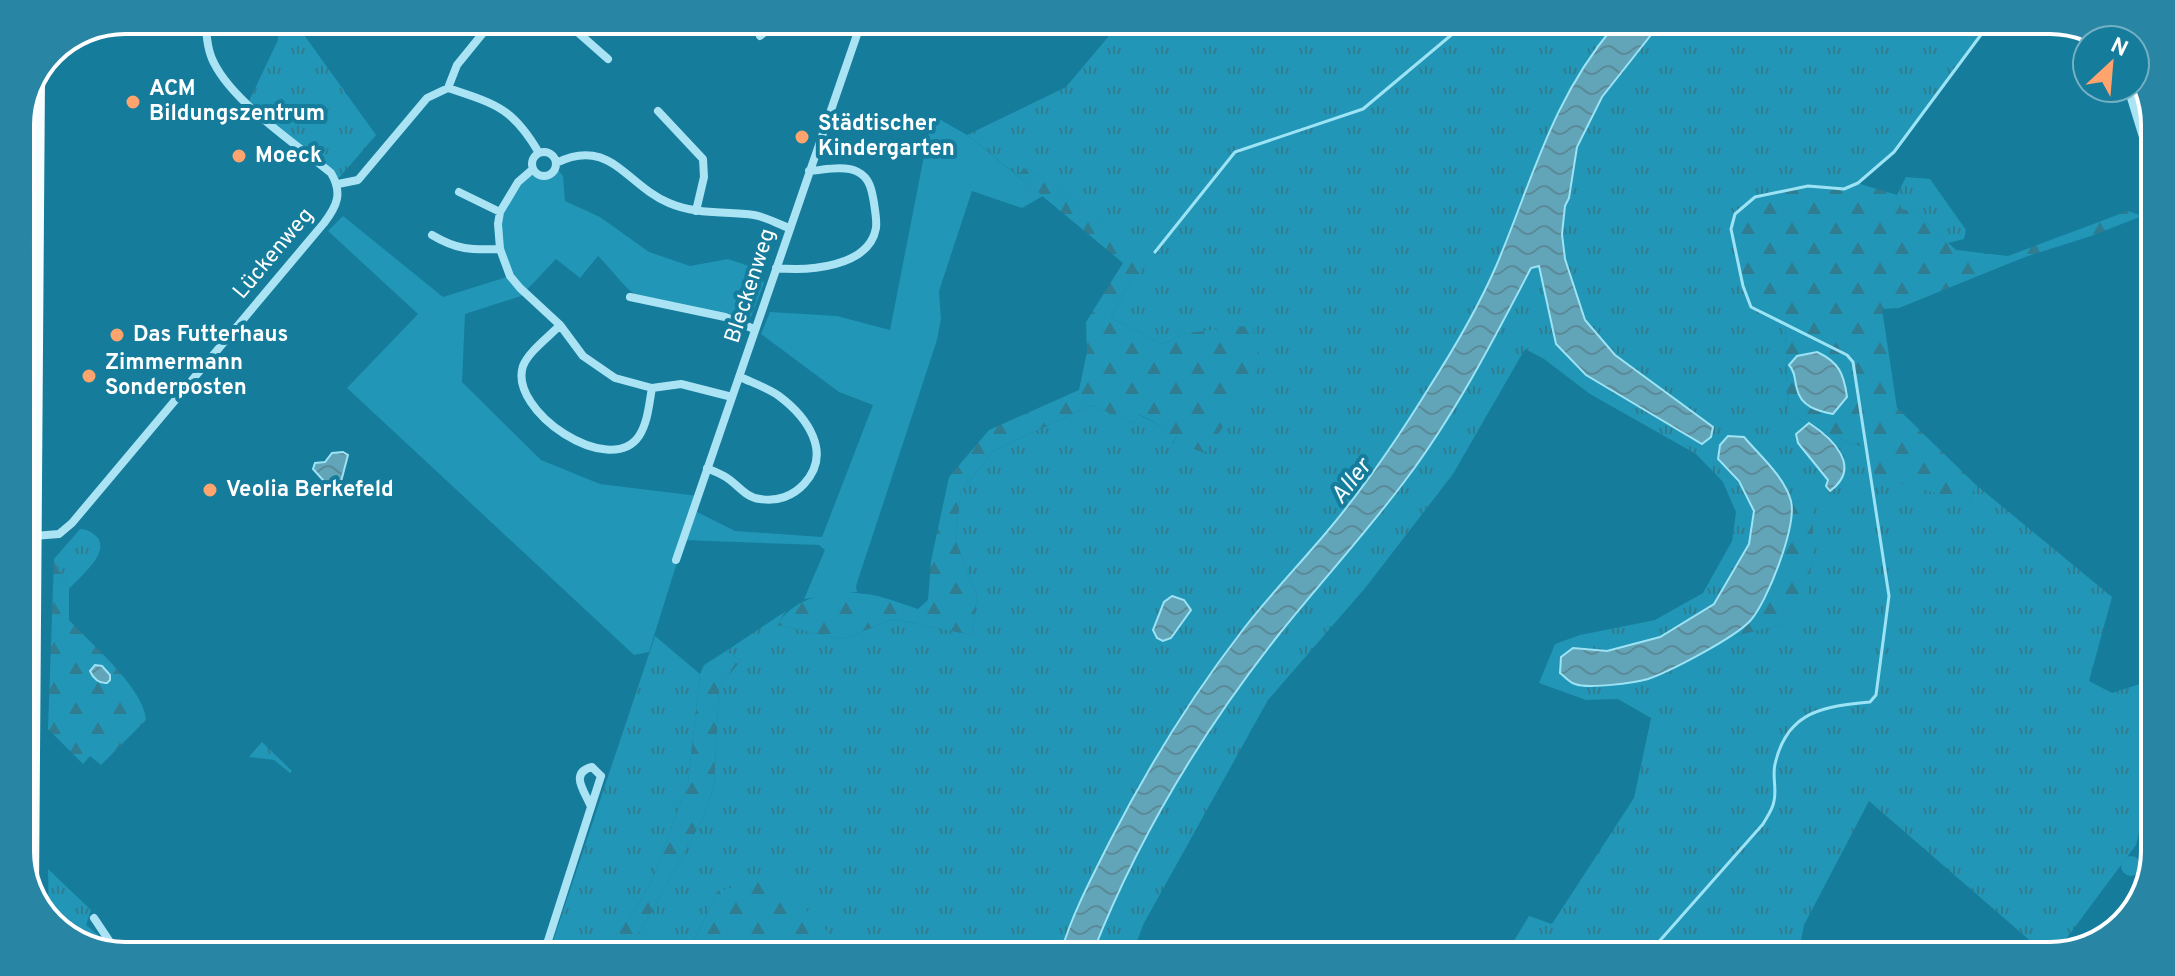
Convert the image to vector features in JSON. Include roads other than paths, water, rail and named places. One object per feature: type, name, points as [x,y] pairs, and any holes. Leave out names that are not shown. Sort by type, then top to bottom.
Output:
[{"type":"main road","points":[[34,536],[38,99]]},
{"type":"street","points":[[207,34],[212,60],[231,88],[331,173],[338,184],[358,180],[427,98],[448,88],[457,65],[482,34]]},
{"type":"street","points":[[580,34],[608,59]]},
{"type":"street","name":"Bleckenweg","points":[[676,560],[857,34]]},
{"type":"street","points":[[448,88],[485,101],[515,118],[528,132],[539,153]]},
{"type":"street","points":[[2133,104],[2141,130]]},
{"type":"street","points":[[658,111],[703,159],[704,177],[696,211]]},
{"type":"street","points":[[539,153],[550,153],[556,163],[554,170],[545,176],[538,175],[533,169],[532,162],[539,153]]},
{"type":"street","points":[[556,163],[580,153],[595,156],[616,164],[641,187],[669,203],[696,211],[755,216],[789,228]]},
{"type":"street","points":[[776,268],[811,269],[852,258],[870,241],[876,228],[871,189],[861,173],[848,168],[809,171]]},
{"type":"street","points":[[533,169],[518,182],[500,212],[498,224],[500,249],[515,283],[560,325],[583,356],[615,378],[652,388],[681,384],[732,397]]},
{"type":"street","name":"Lückenweg","points":[[34,536],[59,534],[72,523],[324,223],[338,200],[338,184]]},
{"type":"street","points":[[459,192],[500,212]]},
{"type":"street","points":[[432,235],[450,246],[469,250],[500,249]]},
{"type":"street","points":[[630,297],[712,314],[754,329]]},
{"type":"street","points":[[560,325],[529,356],[523,368],[522,387],[528,401],[542,416],[567,435],[591,448],[613,451],[626,446],[638,438],[647,417],[652,388]]},
{"type":"street","points":[[707,468],[726,476],[740,491],[758,499],[778,499],[795,493],[810,478],[818,456],[816,440],[804,419],[778,395],[740,377]]},
{"type":"street","points":[[548,942],[603,775],[592,767],[580,773],[579,781],[592,808]]},
{"type":"street","points":[[94,918],[109,940]]},
{"type":"water","points":[[1608,34],[1652,34],[1602,97],[1577,147],[1562,234],[1565,259],[1585,320],[1615,355],[1713,427],[1711,437],[1702,444],[1586,375],[1556,344],[1539,266],[1531,268],[1472,378],[1422,457],[1280,633],[1199,746],[1152,826],[1097,942],[1065,942],[1110,841],[1139,786],[1188,707],[1252,618],[1367,481],[1448,356],[1490,280],[1559,111],[1592,54]]},
{"type":"water","points":[[1817,352],[1835,365],[1844,382],[1847,397],[1833,414],[1816,410],[1802,400],[1789,365],[1797,356]]},
{"type":"water","points":[[1809,423],[1834,445],[1844,463],[1840,482],[1830,491],[1826,486],[1828,480],[1798,443],[1796,434]]},
{"type":"water","points":[[1728,436],[1744,437],[1777,475],[1791,501],[1790,528],[1785,545],[1757,612],[1742,628],[1717,645],[1648,679],[1600,686],[1571,682],[1560,673],[1561,657],[1573,648],[1607,651],[1660,637],[1714,604],[1749,544],[1754,511],[1739,481],[1718,459],[1720,445]]},
{"type":"water","points":[[332,453],[348,455],[338,493],[313,469],[315,463],[325,462]]},
{"type":"water","points":[[1172,596],[1184,600],[1191,610],[1171,638],[1163,641],[1157,638],[1153,630],[1164,602]]},
{"type":"water","points":[[95,665],[102,666],[110,675],[107,683],[93,676],[90,671]]},
{"type":"waterway","points":[[1155,252],[1235,152],[1363,109],[1452,34]]},
{"type":"waterway","points":[[1659,942],[1770,813],[1775,792],[1775,764],[1788,733],[1798,722],[1823,709],[1870,702],[1876,695],[1889,596],[1853,362],[1847,355],[1751,307],[1743,286],[1731,229],[1735,214],[1755,197],[1808,186],[1844,189],[1858,183],[1894,152],[1982,34]]},
{"type":"place","name":"ACM Bildungszentrum","points":[[133,102]]},
{"type":"place","name":"Städtischer Kindergarten","points":[[802,137]]},
{"type":"place","name":"Moeck","points":[[239,156]]},
{"type":"place","name":"Das Futterhaus","points":[[117,335]]},
{"type":"place","name":"Zimmermann Sonderposten","points":[[89,376]]},
{"type":"place","name":"Veolia Berkefeld","points":[[210,490]]},
{"type":"water label","name":"Aller","points":[[1352,482]]}]
